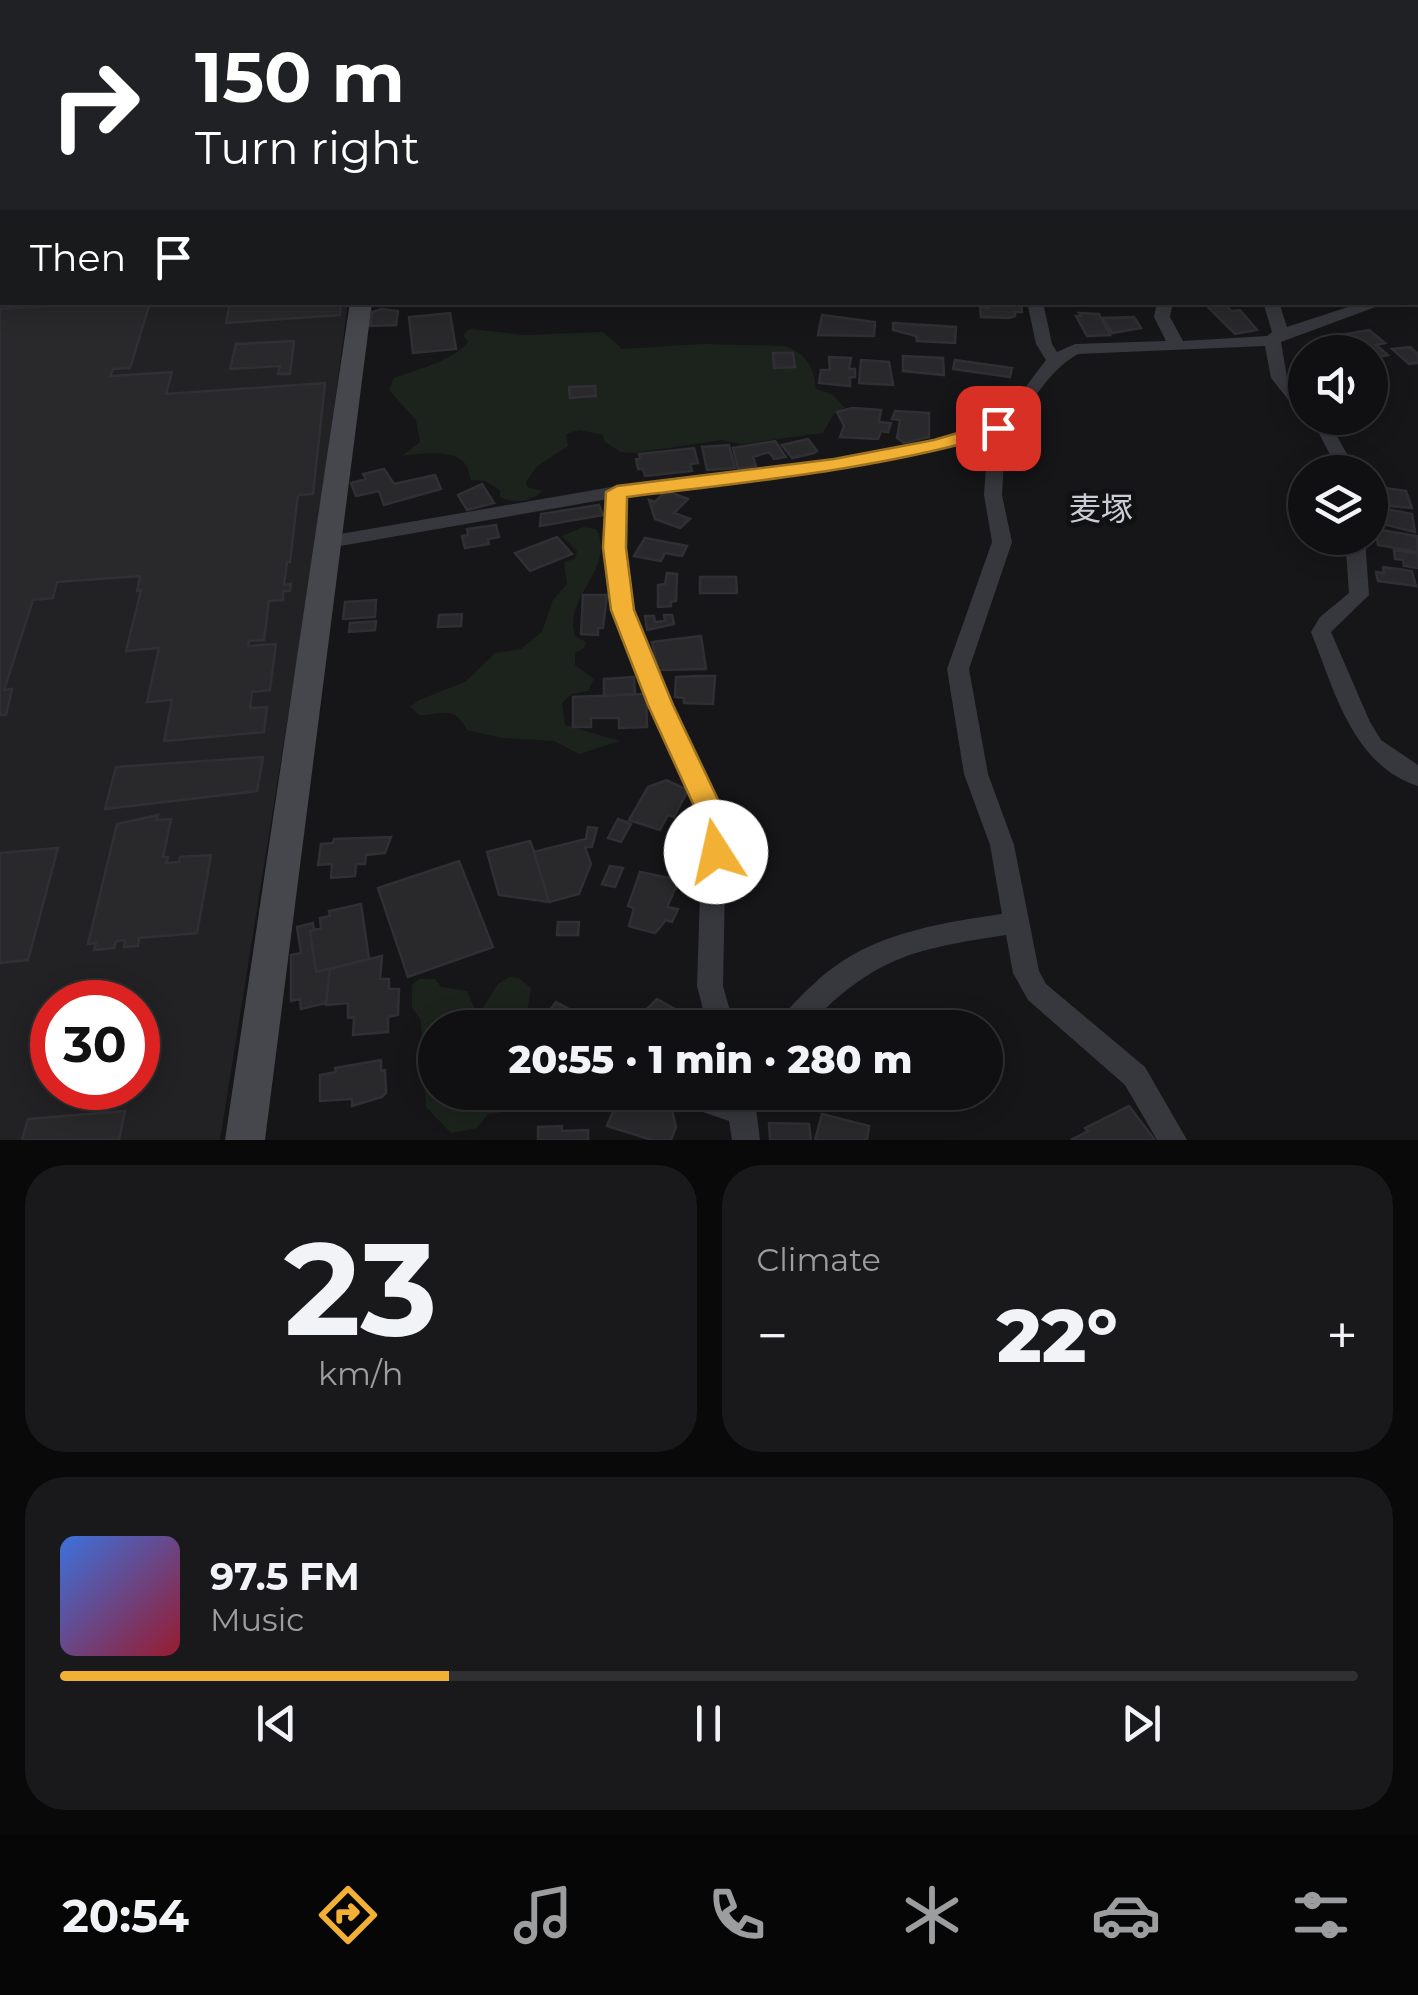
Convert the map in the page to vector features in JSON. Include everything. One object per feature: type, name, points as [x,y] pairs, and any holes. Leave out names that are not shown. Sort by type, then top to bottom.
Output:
[{"type":"street","points":[[245,1140],[361,305]]},
{"type":"street","points":[[1036,305],[1044,344],[1054,360]]},
{"type":"street","points":[[1164,305],[1162,317],[1178,346]]},
{"type":"street","points":[[1271,305],[1278,378],[1288,389]]},
{"type":"street","points":[[329,542],[617,492],[834,465],[938,446],[998,428],[1014,414],[1054,360],[1074,349],[1224,347],[1276,337],[1372,305]]},
{"type":"street","points":[[998,428],[994,496],[1002,542],[958,670],[976,774],[1002,845],[1026,973],[1038,992],[1135,1076],[1173,1140]]},
{"type":"street","points":[[617,492],[617,580],[628,630],[708,808],[714,830],[710,986],[717,1010]]},
{"type":"street","points":[[1356,555],[1358,595],[1321,632],[1359,723],[1373,746],[1418,776]]},
{"type":"street","points":[[806,1010],[850,970],[901,947],[1015,924]]},
{"type":"shaded area","points":[[0,305],[348,305],[317,535],[220,1140],[0,1140]]},
{"type":"shaded area","points":[[470,329],[525,335],[603,332],[622,349],[703,344],[784,346],[808,362],[816,389],[833,395],[845,408],[833,415],[823,433],[740,444],[722,440],[635,453],[621,452],[605,442],[603,435],[579,430],[566,434],[568,446],[536,467],[526,482],[527,487],[542,491],[528,500],[511,501],[500,497],[500,490],[485,481],[471,480],[466,465],[454,456],[402,456],[420,442],[416,420],[389,390],[394,378],[434,364],[461,349],[468,342],[463,335]]},
{"type":"shaded area","points":[[583,527],[596,529],[601,543],[595,570],[575,609],[576,637],[586,642],[575,653],[575,665],[594,679],[588,691],[571,694],[562,703],[565,725],[620,741],[579,754],[554,741],[502,738],[467,730],[453,714],[419,715],[410,707],[465,682],[495,653],[521,649],[542,632],[553,600],[567,584],[564,562],[575,559],[577,551],[562,536]]},
{"type":"shaded area","points":[[509,977],[519,978],[531,988],[527,1010],[482,1010],[498,984]]},
{"type":"shaded area","points":[[419,979],[435,979],[441,987],[467,991],[475,1010],[418,1010],[418,1016],[412,1007],[412,985]]},
{"type":"shaded area","points":[[429,1110],[506,1110],[488,1114],[477,1128],[451,1133]]},
{"type":"building","points":[[148,305],[130,368],[113,369],[110,376],[172,372],[166,394],[325,383],[313,494],[298,495],[284,585],[291,584],[290,591],[283,591],[283,600],[269,601],[264,640],[249,641],[248,646],[276,644],[270,690],[252,692],[250,708],[267,707],[264,732],[164,741],[172,700],[147,702],[159,648],[126,651],[141,590],[137,591],[140,576],[57,582],[53,598],[33,600],[4,690],[12,689],[6,715],[0,715],[0,309]]},
{"type":"building","points":[[229,305],[341,305],[340,315],[226,323]]},
{"type":"building","points":[[988,305],[1021,305],[1022,312],[1009,318],[981,317],[980,307],[989,308]]},
{"type":"building","points":[[1206,305],[1240,310],[1257,330],[1235,334]]},
{"type":"building","points":[[398,311],[396,325],[370,326],[372,312]]},
{"type":"building","points":[[450,313],[456,349],[413,353],[409,317]]},
{"type":"building","points":[[1079,313],[1099,314],[1110,335],[1087,336],[1076,316],[1081,316]]},
{"type":"building","points":[[822,315],[875,322],[874,336],[818,335]]},
{"type":"building","points":[[1134,317],[1141,328],[1112,333],[1103,318]]},
{"type":"building","points":[[893,323],[956,327],[955,343],[917,341],[916,336],[893,330]]},
{"type":"building","points":[[1369,330],[1375,335],[1341,335]]},
{"type":"building","points":[[294,341],[290,374],[278,374],[280,366],[230,369],[236,344]]},
{"type":"building","points":[[1410,347],[1418,354],[1418,363],[1409,364],[1392,349]]},
{"type":"building","points":[[773,353],[793,353],[795,367],[774,368]]},
{"type":"building","points":[[903,356],[943,358],[944,375],[903,371]]},
{"type":"building","points":[[829,357],[851,358],[849,369],[855,369],[855,377],[850,377],[850,386],[819,383],[821,370],[830,370]]},
{"type":"building","points":[[861,360],[889,362],[893,385],[859,383]]},
{"type":"building","points":[[955,360],[1012,368],[1010,377],[953,369]]},
{"type":"building","points":[[595,386],[596,396],[570,398],[569,387]]},
{"type":"building","points":[[852,408],[881,410],[879,422],[891,423],[888,432],[881,431],[878,439],[840,437],[844,426],[837,412]]},
{"type":"building","points":[[895,411],[929,413],[929,437],[904,443],[897,438],[900,420],[892,419]]},
{"type":"building","points":[[808,439],[817,451],[814,453],[792,458],[782,445]]},
{"type":"building","points":[[775,441],[786,457],[774,459],[769,452],[753,457],[756,466],[738,469],[733,448]]},
{"type":"building","points":[[729,445],[735,468],[707,470],[702,447]]},
{"type":"building","points":[[694,448],[698,463],[690,464],[692,471],[645,476],[643,469],[638,469],[639,454]]},
{"type":"building","points":[[384,469],[394,484],[435,475],[441,489],[384,505],[379,491],[356,496],[351,483],[366,479],[363,474]]},
{"type":"building","points":[[482,484],[494,503],[467,510],[458,495]]},
{"type":"building","points":[[1388,488],[1406,491],[1412,508],[1390,506]]},
{"type":"building","points":[[663,494],[688,499],[674,513],[690,519],[680,528],[655,519],[649,500],[655,502]]},
{"type":"building","points":[[599,505],[603,515],[540,526],[541,514]]},
{"type":"building","points":[[1388,509],[1412,514],[1415,532],[1388,525]]},
{"type":"building","points":[[496,525],[499,537],[488,539],[489,544],[465,548],[462,536],[468,535],[467,529]]},
{"type":"building","points":[[1388,531],[1417,536],[1418,552],[1388,547]]},
{"type":"building","points":[[557,537],[572,554],[530,571],[515,553]]},
{"type":"building","points":[[645,538],[687,546],[682,556],[665,553],[661,561],[634,556]]},
{"type":"building","points":[[1394,550],[1418,554],[1418,568],[1404,566],[1403,560],[1395,559]]},
{"type":"building","points":[[1383,567],[1412,571],[1416,586],[1378,581],[1376,572],[1384,573]]},
{"type":"building","points":[[667,573],[677,574],[676,601],[671,606],[658,607],[658,585],[665,584]]},
{"type":"building","points":[[700,577],[736,577],[737,593],[700,593]]},
{"type":"building","points":[[583,595],[607,595],[603,628],[598,628],[598,635],[581,634]]},
{"type":"building","points":[[376,600],[375,617],[343,619],[345,602]]},
{"type":"building","points":[[462,614],[461,626],[438,627],[439,615]]},
{"type":"building","points":[[664,615],[672,615],[674,624],[647,630],[645,616],[654,616],[655,622],[665,621]]},
{"type":"building","points":[[376,621],[375,630],[349,632],[350,623]]},
{"type":"building","points":[[701,636],[706,669],[658,670],[652,642]]},
{"type":"building","points":[[715,676],[713,704],[684,703],[684,698],[675,697],[676,677]]},
{"type":"building","points":[[634,677],[635,694],[604,696],[604,679]]},
{"type":"building","points":[[646,694],[647,727],[619,728],[619,718],[591,718],[591,727],[573,727],[573,697]]},
{"type":"building","points":[[263,757],[257,791],[105,809],[116,767]]},
{"type":"building","points":[[666,780],[688,790],[674,817],[668,815],[660,830],[629,820],[648,787]]},
{"type":"building","points":[[158,815],[156,820],[171,819],[163,857],[168,857],[166,863],[179,862],[180,857],[211,855],[197,933],[139,938],[138,946],[124,947],[125,940],[116,941],[114,948],[94,950],[96,943],[88,944],[117,824]]},
{"type":"building","points":[[618,819],[631,824],[621,842],[608,838]]},
{"type":"building","points":[[588,827],[597,828],[592,847],[585,847],[591,864],[579,894],[549,902],[534,852],[586,839]]},
{"type":"building","points":[[391,837],[385,853],[366,855],[365,864],[356,864],[355,876],[331,878],[332,864],[318,865],[321,844],[333,843],[334,839]]},
{"type":"building","points":[[530,841],[549,902],[499,895],[487,852]]},
{"type":"building","points":[[58,848],[28,960],[0,963],[0,853]]},
{"type":"building","points":[[459,861],[493,947],[408,977],[378,888]]},
{"type":"building","points":[[610,866],[623,868],[615,887],[602,884]]},
{"type":"building","points":[[640,872],[679,880],[667,907],[678,909],[672,922],[666,920],[655,933],[629,926],[634,908],[628,906]]},
{"type":"building","points":[[361,904],[369,959],[316,972],[310,931],[321,928],[320,918],[330,916],[329,911]]},
{"type":"building","points":[[558,922],[579,922],[578,935],[557,935]]},
{"type":"building","points":[[313,923],[314,930],[310,931],[316,972],[330,969],[326,1003],[301,1009],[300,999],[291,1001],[291,955],[301,953],[297,927]]},
{"type":"building","points":[[382,956],[380,979],[389,979],[389,989],[399,989],[398,1015],[388,1017],[388,1032],[353,1035],[354,1017],[348,1018],[348,1003],[326,1005],[330,969]]},
{"type":"building","points":[[657,999],[677,1010],[646,1010]]},
{"type":"building","points":[[556,1002],[571,1010],[550,1010]]},
{"type":"building","points":[[381,1060],[386,1093],[382,1097],[352,1106],[352,1099],[320,1101],[320,1075],[336,1072],[335,1068]]},
{"type":"building","points":[[1129,1106],[1155,1140],[1071,1140],[1088,1131],[1085,1128]]},
{"type":"building","points":[[614,1110],[669,1110],[676,1127],[671,1140],[652,1140],[607,1126]]},
{"type":"building","points":[[125,1111],[119,1140],[22,1140],[28,1119]]},
{"type":"building","points":[[822,1114],[869,1126],[867,1140],[815,1140]]},
{"type":"building","points":[[769,1123],[809,1124],[811,1140],[770,1140]]},
{"type":"building","points":[[562,1126],[562,1131],[588,1130],[588,1140],[538,1140],[538,1127]]},
{"type":"district","name":"麦塚","points":[[1101,509]]},
{"type":"route","points":[[716,852],[708,808],[628,630],[614,548],[617,492],[834,465],[938,446],[998,428]]}]
